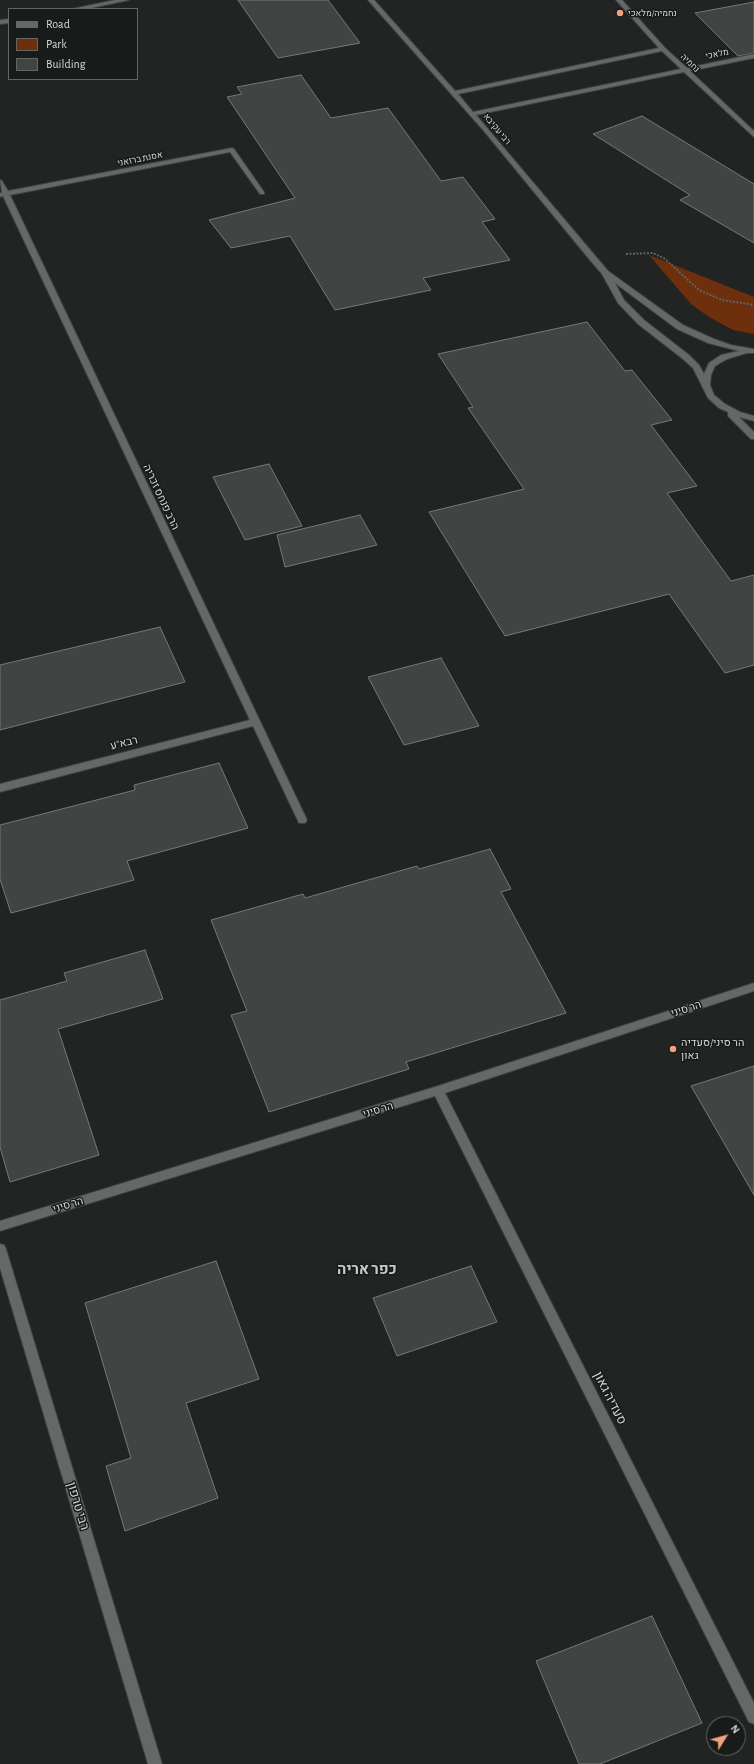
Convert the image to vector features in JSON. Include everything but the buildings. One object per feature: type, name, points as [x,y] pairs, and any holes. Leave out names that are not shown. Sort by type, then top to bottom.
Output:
[{"type":"street","points":[[81,8],[126,0]]},
{"type":"street","name":"רבי עקיבא","points":[[372,0],[472,114],[593,258],[605,273],[612,288],[621,301],[641,322],[686,357],[696,367],[708,391],[722,406]]},
{"type":"street","name":"נחמיה","points":[[619,0],[663,49],[754,135]]},
{"type":"street","points":[[454,93],[663,49]]},
{"type":"street","name":"מלאכי","points":[[472,114],[754,56]]},
{"type":"street","name":"אסנת ברזאני","points":[[3,194],[232,150],[262,193]]},
{"type":"street","name":"הרב פנחס זכריה","points":[[0,182],[3,194],[302,820]]},
{"type":"street","name":"רבי עקיבא","points":[[605,273],[680,327],[711,342],[728,347],[753,351]]},
{"type":"street","points":[[708,391],[706,380],[712,365],[731,354],[753,351]]},
{"type":"street","points":[[722,406],[737,414],[754,419]]},
{"type":"street","points":[[722,406],[754,437]]},
{"type":"street","name":"רבא\"ע","points":[[0,788],[255,722]]},
{"type":"street","name":"הר סיני","points":[[0,1226],[438,1091],[754,987]]},
{"type":"street","name":"סעדיה גאון","points":[[438,1091],[754,1718]]},
{"type":"street","name":"רבי טרפון","points":[[0,1248],[156,1764]]},
{"type":"path","points":[[593,258],[653,253],[665,259],[699,290],[722,300],[754,305]]},
{"type":"green space","points":[[649,255],[754,297],[754,334],[733,330],[709,317],[691,304]]},
{"type":"place","name":"נחמיה/מלאכי","points":[[620,13]]},
{"type":"place","name":"הר סיני/סעדיה גאון","points":[[673,1049]]},
{"type":"district","name":"כפר אריה","points":[[367,1269]]}]
